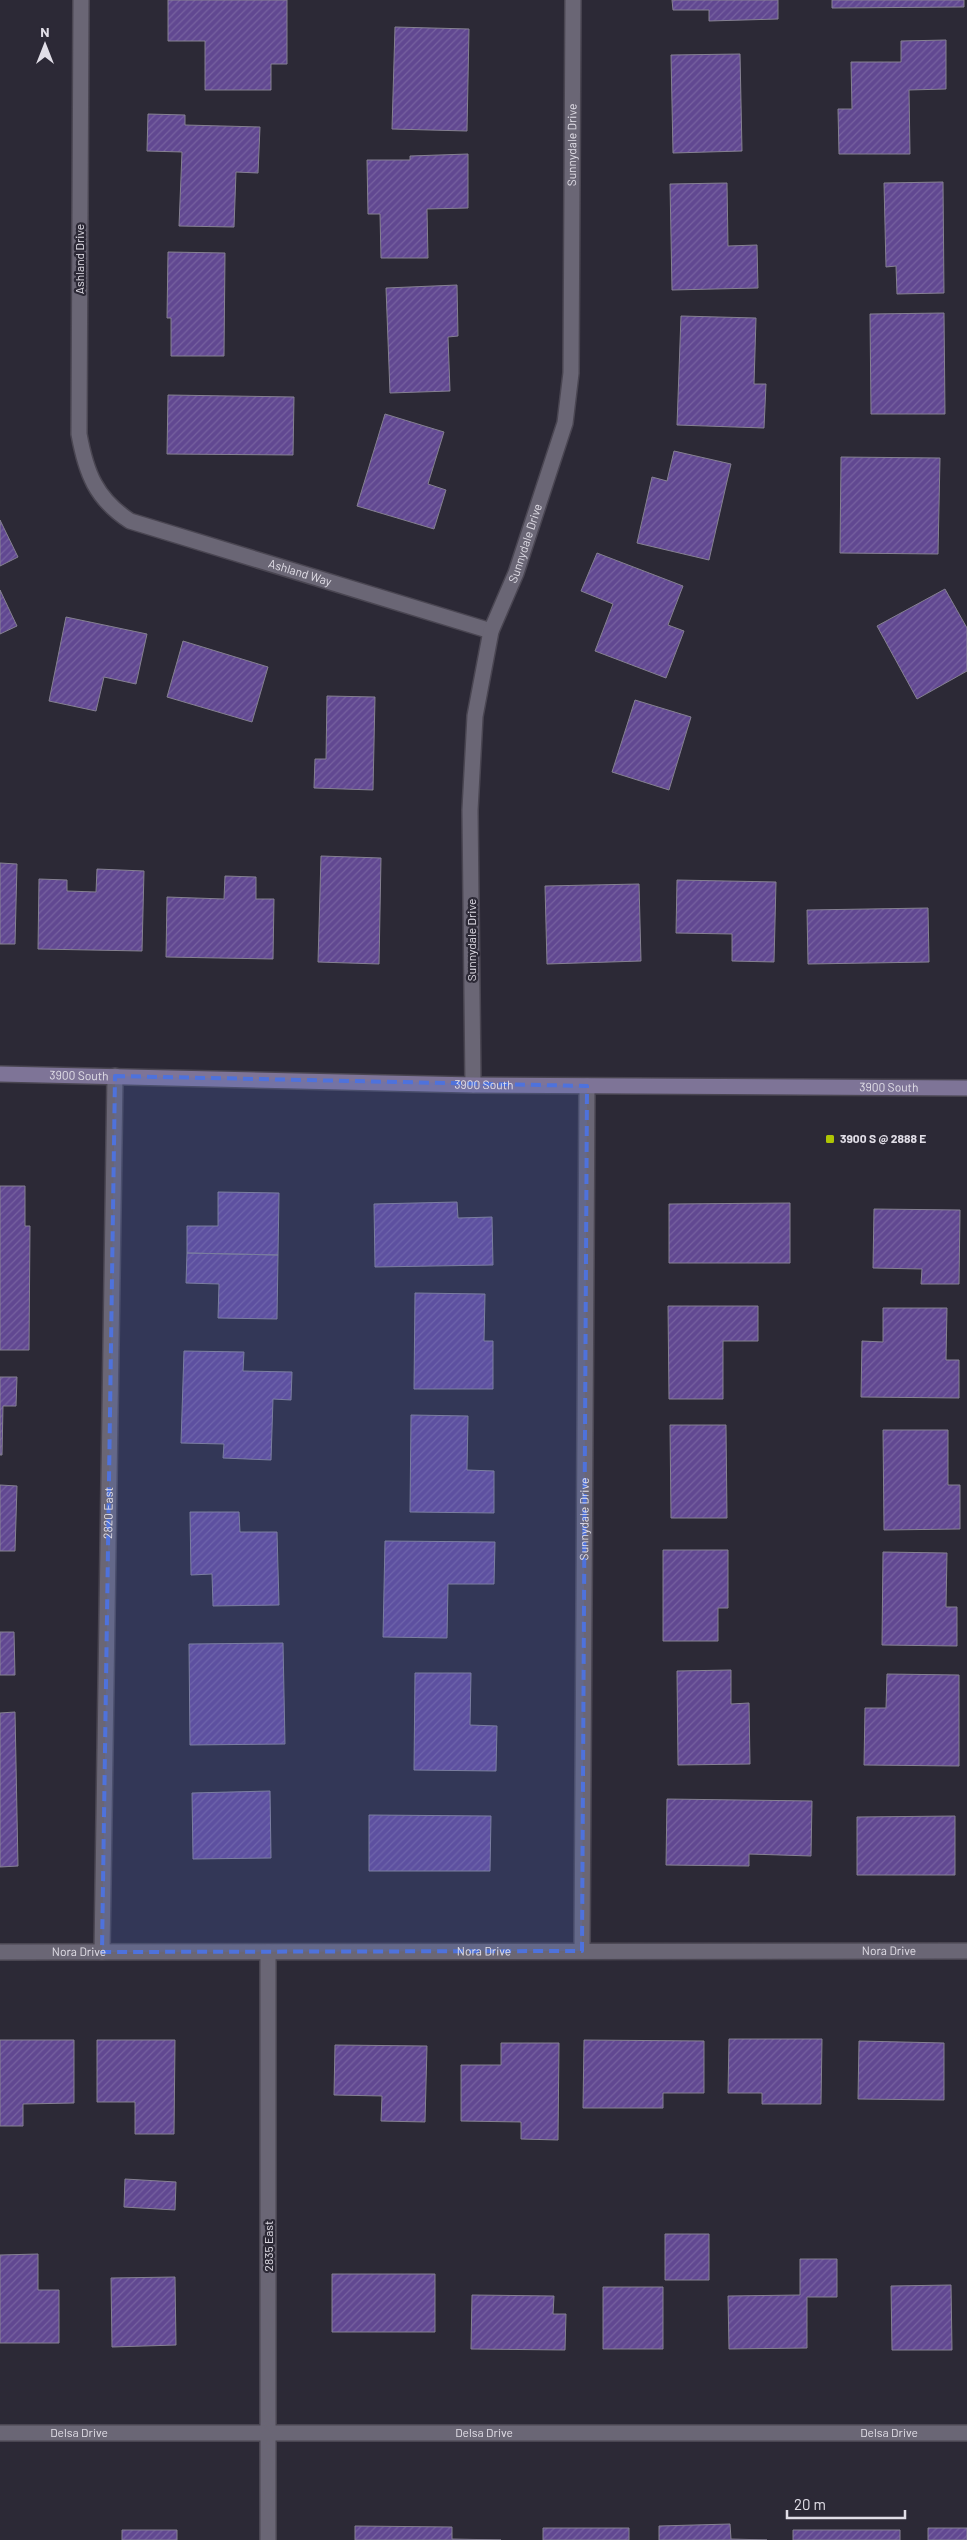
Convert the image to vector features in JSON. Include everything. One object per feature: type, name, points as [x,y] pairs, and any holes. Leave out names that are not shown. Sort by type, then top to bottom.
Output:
[{"type":"main road","name":"3900 South","points":[[0,1074],[473,1085],[967,1088]]},
{"type":"street","name":"Ashland Drive","points":[[81,0],[79,434],[84,461],[100,496],[112,509]]},
{"type":"street","name":"Sunnydale Drive","points":[[473,1085],[470,810],[475,716],[491,631],[516,573],[565,423],[571,373],[573,0]]},
{"type":"street","name":"Ashland Way","points":[[112,509],[130,521],[491,631]]},
{"type":"street","name":"2820 East","points":[[102,1952],[115,1076]]},
{"type":"street","name":"Sunnydale Drive","points":[[582,1951],[587,1086]]},
{"type":"street","name":"Nora Drive","points":[[0,1952],[967,1951]]},
{"type":"street","name":"2835 East","points":[[268,1952],[268,2540]]},
{"type":"street","name":"Delsa Drive","points":[[0,2433],[967,2433]]},
{"type":"highlighted area","points":[[115,1076],[587,1086],[582,1951],[102,1952]]},
{"type":"building","points":[[168,0],[287,0],[287,64],[271,64],[271,90],[205,90],[205,41],[168,41]]},
{"type":"building","points":[[672,0],[778,0],[778,19],[709,21],[709,10],[673,10]]},
{"type":"building","points":[[832,0],[964,0],[964,7],[832,8]]},
{"type":"building","points":[[395,27],[469,29],[467,131],[392,129]]},
{"type":"building","points":[[946,40],[946,89],[909,90],[910,154],[839,154],[838,109],[852,109],[851,62],[901,62],[901,41]]},
{"type":"building","points":[[740,54],[742,151],[673,153],[671,55]]},
{"type":"building","points":[[148,114],[185,115],[185,125],[260,127],[258,173],[236,172],[234,227],[179,226],[182,152],[147,151]]},
{"type":"building","points":[[468,154],[468,208],[427,209],[428,258],[381,258],[380,214],[368,214],[367,160],[410,160],[410,156]]},
{"type":"building","points":[[943,182],[944,293],[897,294],[896,266],[886,267],[884,183]]},
{"type":"building","points":[[727,183],[728,246],[757,245],[758,288],[672,290],[670,184]]},
{"type":"building","points":[[168,252],[225,253],[224,356],[171,356],[171,318],[167,318]]},
{"type":"building","points":[[457,285],[458,336],[448,337],[450,391],[390,393],[386,288]]},
{"type":"building","points":[[944,313],[945,414],[871,414],[870,314]]},
{"type":"building","points":[[681,316],[756,318],[754,384],[766,384],[764,428],[677,425]]},
{"type":"building","points":[[168,395],[294,397],[293,455],[167,454]]},
{"type":"building","points":[[385,414],[444,432],[428,484],[446,490],[434,529],[357,506]]},
{"type":"building","points":[[674,451],[731,464],[709,560],[637,543],[652,477],[667,481]]},
{"type":"building","points":[[841,457],[940,458],[938,554],[840,553]]},
{"type":"building","points":[[0,520],[18,557],[0,566]]},
{"type":"building","points":[[597,553],[683,586],[668,625],[684,631],[666,678],[595,651],[613,604],[581,591]]},
{"type":"building","points":[[945,589],[967,628],[967,671],[917,699],[877,626]]},
{"type":"building","points":[[0,590],[17,626],[0,634]]},
{"type":"building","points":[[66,617],[147,634],[136,684],[104,677],[96,711],[49,701]]},
{"type":"building","points":[[183,641],[268,667],[252,722],[167,697]]},
{"type":"building","points":[[327,696],[375,697],[373,790],[314,788],[315,759],[326,759]]},
{"type":"building","points":[[635,700],[691,717],[669,790],[612,772]]},
{"type":"building","points":[[321,856],[381,858],[379,964],[318,962]]},
{"type":"building","points":[[0,863],[17,864],[15,944],[0,944]]},
{"type":"building","points":[[97,869],[144,871],[142,951],[38,949],[39,879],[67,880],[67,891],[96,892]]},
{"type":"building","points":[[225,876],[256,877],[256,899],[274,899],[273,959],[166,957],[167,897],[224,899]]},
{"type":"building","points":[[677,880],[776,882],[774,962],[732,961],[732,934],[676,933]]},
{"type":"building","points":[[639,884],[641,961],[547,964],[545,886]]},
{"type":"building","points":[[928,908],[929,962],[808,964],[807,910]]},
{"type":"building","points":[[0,1186],[25,1186],[25,1226],[30,1226],[29,1350],[0,1350]]},
{"type":"building","points":[[218,1192],[279,1193],[278,1255],[187,1253],[187,1226],[218,1226]]},
{"type":"building","points":[[457,1202],[458,1218],[492,1217],[493,1265],[375,1267],[374,1204]]},
{"type":"building","points":[[790,1203],[790,1263],[669,1263],[669,1204]]},
{"type":"building","points":[[874,1209],[960,1210],[959,1284],[921,1284],[922,1269],[873,1268]]},
{"type":"building","points":[[187,1253],[278,1255],[277,1319],[218,1318],[219,1284],[186,1283]]},
{"type":"building","points":[[415,1293],[485,1294],[484,1341],[493,1341],[493,1389],[414,1389]]},
{"type":"building","points":[[668,1306],[758,1306],[758,1341],[723,1341],[723,1399],[669,1399]]},
{"type":"building","points":[[883,1308],[947,1308],[946,1360],[959,1360],[959,1398],[861,1397],[862,1341],[883,1342]]},
{"type":"building","points":[[184,1351],[244,1352],[243,1371],[292,1372],[291,1400],[273,1399],[271,1460],[223,1458],[224,1444],[181,1443]]},
{"type":"building","points":[[0,1377],[17,1377],[16,1406],[3,1406],[2,1455],[0,1455]]},
{"type":"building","points":[[411,1415],[468,1416],[467,1470],[494,1471],[494,1513],[410,1512]]},
{"type":"building","points":[[670,1425],[726,1425],[727,1518],[671,1518]]},
{"type":"building","points":[[883,1430],[948,1430],[948,1485],[960,1485],[960,1529],[884,1530]]},
{"type":"building","points":[[0,1485],[17,1486],[15,1551],[0,1551]]},
{"type":"building","points":[[190,1512],[239,1512],[240,1532],[277,1532],[279,1605],[213,1606],[212,1574],[191,1575]]},
{"type":"building","points":[[385,1541],[495,1542],[494,1584],[448,1584],[447,1638],[383,1637]]},
{"type":"building","points":[[663,1550],[728,1550],[728,1608],[718,1608],[718,1641],[663,1641]]},
{"type":"building","points":[[883,1552],[947,1553],[946,1607],[957,1607],[957,1646],[882,1645]]},
{"type":"building","points":[[0,1632],[14,1632],[15,1675],[0,1675]]},
{"type":"building","points":[[283,1643],[285,1744],[190,1745],[189,1644]]},
{"type":"building","points":[[731,1670],[731,1704],[749,1703],[750,1764],[678,1765],[677,1671]]},
{"type":"building","points":[[415,1673],[471,1673],[470,1725],[497,1726],[496,1771],[414,1770]]},
{"type":"building","points":[[887,1674],[959,1675],[959,1766],[864,1765],[865,1708],[886,1708]]},
{"type":"building","points":[[15,1712],[18,1866],[0,1867],[0,1713]]},
{"type":"building","points":[[270,1791],[271,1858],[193,1859],[192,1793]]},
{"type":"building","points":[[667,1799],[812,1801],[811,1856],[749,1854],[749,1866],[666,1865]]},
{"type":"building","points":[[369,1815],[491,1816],[490,1871],[369,1871]]},
{"type":"building","points":[[955,1816],[955,1875],[857,1875],[857,1817]]},
{"type":"building","points":[[729,2039],[822,2039],[821,2104],[762,2104],[762,2093],[728,2093]]},
{"type":"building","points":[[0,2040],[74,2040],[74,2103],[23,2104],[23,2126],[0,2126]]},
{"type":"building","points":[[97,2040],[175,2040],[174,2134],[135,2134],[135,2102],[97,2102]]},
{"type":"building","points":[[584,2040],[704,2041],[704,2093],[663,2093],[663,2108],[583,2108]]},
{"type":"building","points":[[859,2041],[944,2043],[944,2100],[858,2099]]},
{"type":"building","points":[[501,2043],[559,2043],[558,2140],[521,2139],[521,2122],[461,2121],[461,2065],[501,2065]]},
{"type":"building","points":[[335,2045],[427,2046],[425,2122],[381,2121],[382,2096],[334,2095]]},
{"type":"building","points":[[125,2179],[176,2182],[175,2210],[124,2207]]},
{"type":"building","points":[[665,2234],[709,2234],[709,2280],[665,2280]]},
{"type":"building","points":[[38,2254],[38,2290],[59,2290],[59,2343],[0,2343],[0,2255]]},
{"type":"building","points":[[800,2259],[837,2259],[837,2297],[807,2297],[807,2348],[729,2349],[728,2296],[800,2295]]},
{"type":"building","points":[[332,2274],[435,2274],[435,2332],[332,2332]]},
{"type":"building","points":[[175,2277],[176,2345],[112,2347],[111,2278]]},
{"type":"building","points":[[951,2285],[952,2350],[892,2350],[891,2286]]},
{"type":"building","points":[[603,2287],[663,2287],[663,2349],[603,2349]]},
{"type":"building","points":[[472,2295],[554,2296],[553,2314],[566,2314],[565,2350],[471,2349]]},
{"type":"building","points":[[730,2524],[731,2539],[767,2540],[659,2540],[659,2526]]},
{"type":"building","points":[[355,2526],[452,2527],[452,2539],[501,2540],[355,2540]]},
{"type":"building","points":[[543,2528],[629,2528],[629,2540],[543,2540]]},
{"type":"building","points":[[928,2528],[967,2528],[967,2540],[928,2540]]},
{"type":"building","points":[[122,2530],[177,2530],[177,2540],[122,2540]]},
{"type":"building","points":[[793,2530],[900,2530],[900,2540],[793,2540]]},
{"type":"place","name":"3900 S @ 2888 E","points":[[830,1139]]}]
